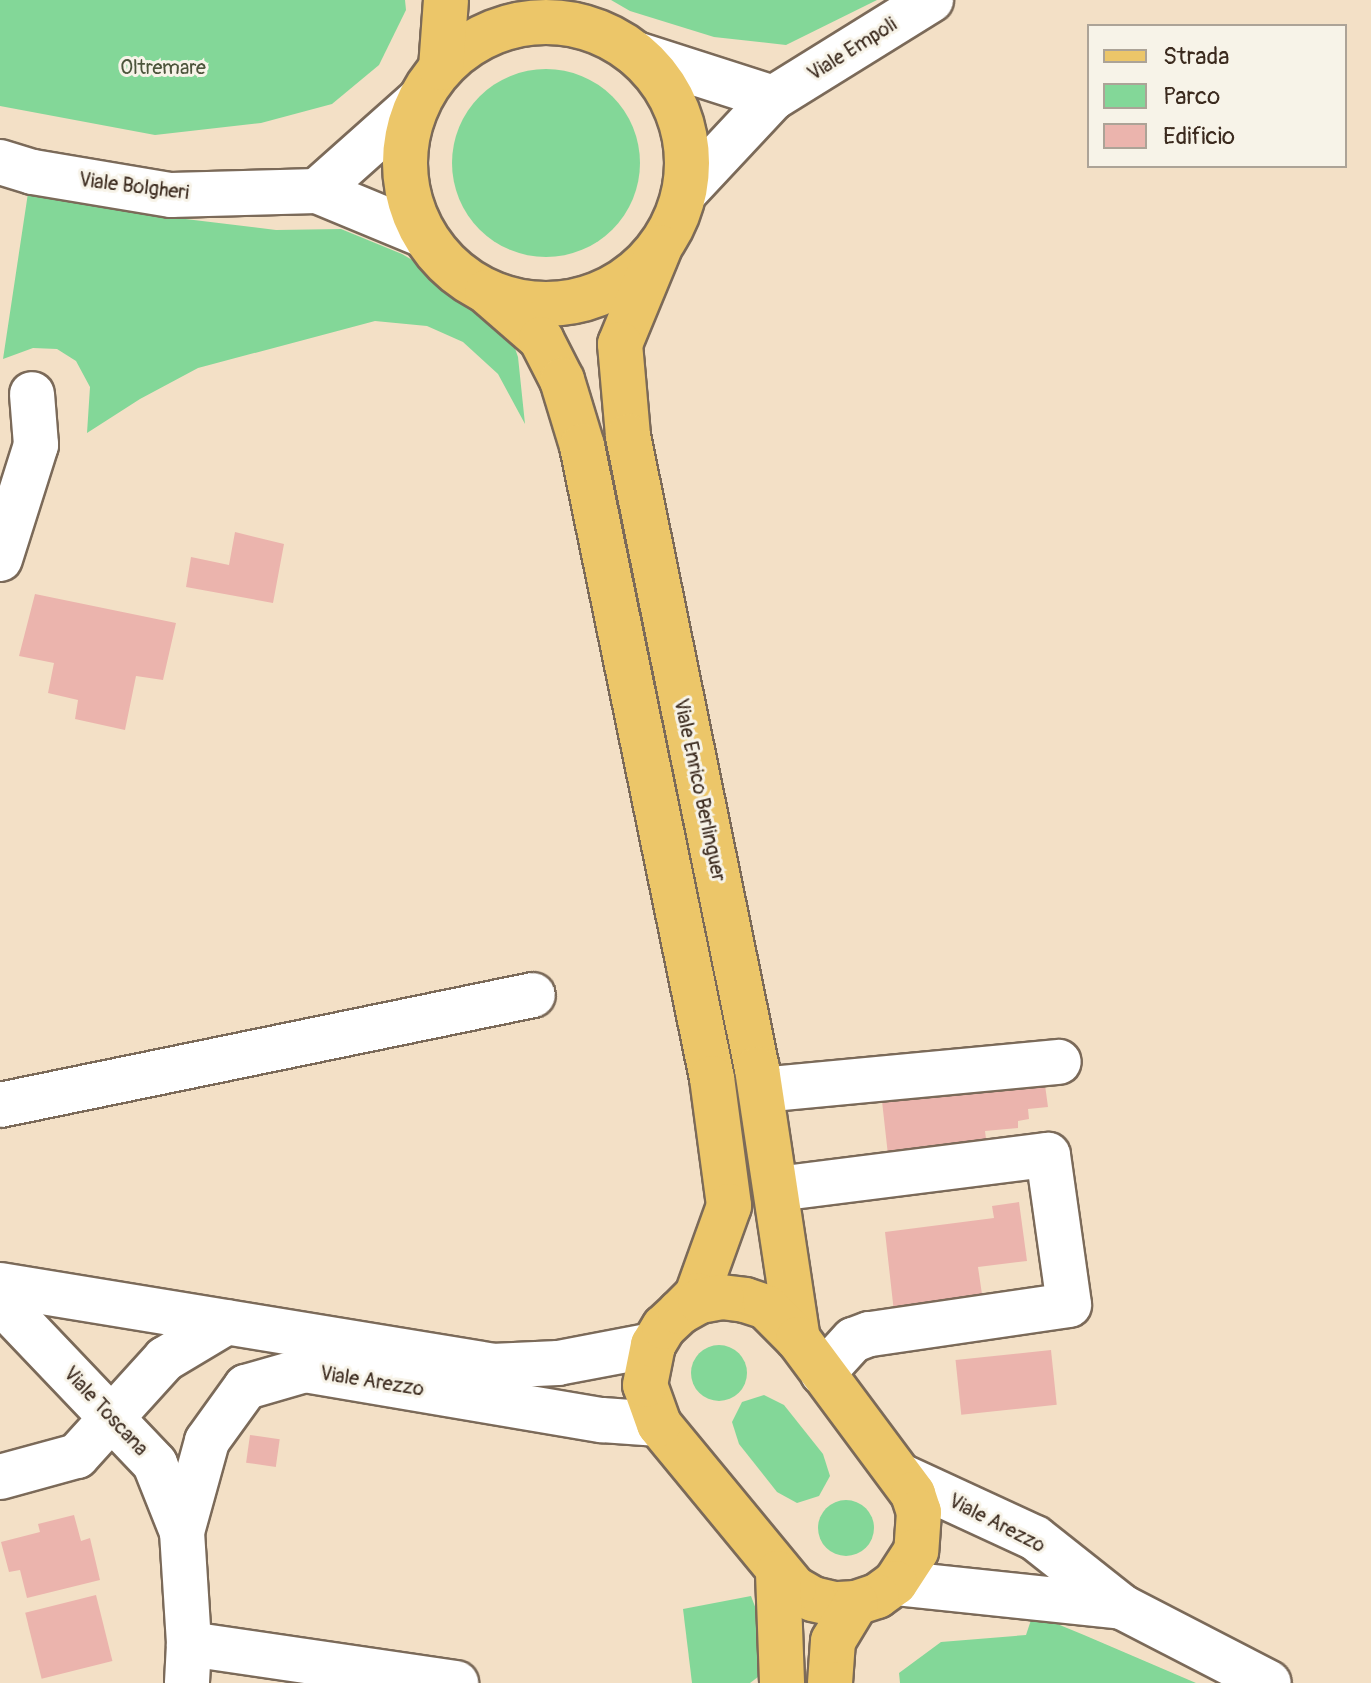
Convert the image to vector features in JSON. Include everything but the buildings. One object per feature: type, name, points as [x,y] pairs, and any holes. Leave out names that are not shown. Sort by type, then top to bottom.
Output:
[{"type":"main road","points":[[446,0],[430,84],[405,145],[407,191],[423,235],[451,268],[487,292],[541,339],[562,380],[582,446],[712,1078],[729,1206],[697,1295],[664,1327],[653,1345],[645,1385],[659,1424],[778,1573],[794,1588],[813,1599],[834,1604],[856,1603],[877,1596],[895,1583],[916,1551],[920,1532],[919,1512],[903,1477],[811,1356],[766,1307],[722,1297],[700,1301],[680,1312]]},
{"type":"main road","points":[[487,292],[524,303],[549,303],[600,294],[633,275],[660,247],[675,221],[685,192],[688,154],[680,116],[662,82],[636,54],[605,34],[568,23],[529,0]]},
{"type":"main road","points":[[430,84],[467,45],[499,29],[533,22],[568,23]]},
{"type":"main road","name":"Viale Enrico Berlinguer","points":[[660,247],[620,344],[628,436],[761,1090],[777,1189],[811,1356]]},
{"type":"main road","points":[[778,1573],[782,1683]]},
{"type":"main road","points":[[830,1683],[833,1641],[856,1603]]},
{"type":"street","name":"Viale Empoli","points":[[685,192],[773,98],[922,2]]},
{"type":"street","points":[[636,54],[773,98]]},
{"type":"street","points":[[317,191],[430,84]]},
{"type":"street","name":"Viale Bolgheri","points":[[0,162],[33,172],[171,195],[317,191],[423,235]]},
{"type":"street","points":[[0,559],[36,445],[32,394]]},
{"type":"street","points":[[0,1105],[533,995]]},
{"type":"street","points":[[761,1090],[1059,1062]]},
{"type":"street","points":[[777,1189],[1048,1155],[1069,1305],[869,1334],[811,1356]]},
{"type":"street","name":"Viale Arezzo","points":[[0,1285],[492,1366],[558,1363],[653,1345]]},
{"type":"street","name":"Viale Toscana","points":[[0,1301],[155,1464],[182,1532],[188,1663]]},
{"type":"street","points":[[0,1477],[77,1456],[165,1359],[227,1322]]},
{"type":"street","name":"Viale Arezzo","points":[[182,1532],[207,1441],[246,1387],[305,1370],[602,1420],[659,1424]]},
{"type":"street","name":"Viale Arezzo","points":[[903,1477],[1035,1538],[1122,1607],[1269,1683]]},
{"type":"street","name":"Viale Arezzo","points":[[895,1583],[1122,1607]]},
{"type":"street","points":[[188,1663],[456,1683]]},
{"type":"green space","name":"Oltremare","points":[[0,0],[405,0],[406,10],[379,65],[332,104],[261,123],[155,135],[0,106]]},
{"type":"green space","points":[[611,0],[877,0],[786,45],[714,37],[630,11]]},
{"type":"green space","points":[[546,69],[582,76],[613,96],[633,127],[640,163],[633,199],[613,230],[582,250],[546,257],[510,250],[479,230],[459,199],[452,163],[459,127],[479,96],[510,76]]},
{"type":"green space","points":[[28,193],[169,217],[276,230],[341,229],[402,254],[484,302],[510,334],[518,357],[525,424],[498,374],[463,342],[427,326],[375,321],[198,368],[140,399],[87,433],[90,387],[76,361],[57,349],[33,348],[3,359]]},
{"type":"green space","points":[[719,1345],[739,1353],[747,1373],[739,1393],[719,1401],[699,1393],[691,1373],[699,1353]]},
{"type":"green space","points":[[764,1395],[784,1405],[823,1454],[830,1476],[819,1496],[797,1503],[777,1492],[739,1444],[732,1422],[742,1402]]},
{"type":"green space","points":[[846,1500],[866,1508],[874,1528],[866,1548],[846,1556],[826,1548],[818,1528],[826,1508]]},
{"type":"green space","points":[[751,1596],[765,1633],[767,1658],[758,1677],[750,1683],[692,1683],[683,1609]]},
{"type":"green space","points":[[1033,1614],[1196,1683],[900,1683],[899,1673],[941,1642],[1026,1635]]}]
